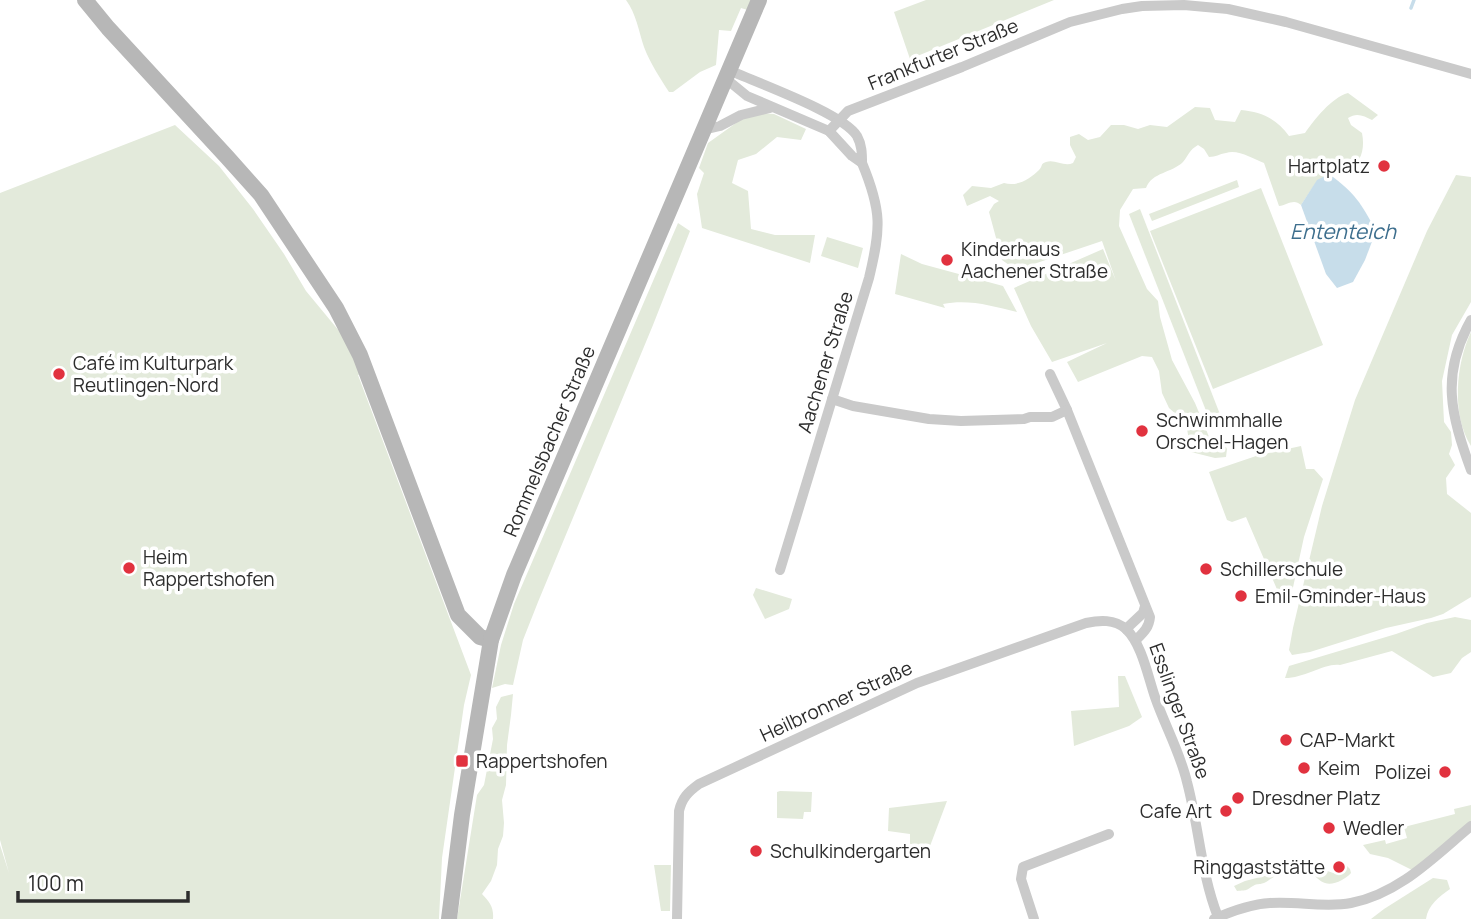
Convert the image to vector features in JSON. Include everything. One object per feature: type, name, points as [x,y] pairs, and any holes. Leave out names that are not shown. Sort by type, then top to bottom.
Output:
[{"type":"main road","points":[[85,0],[261,195],[336,308],[360,355],[458,615],[480,636],[493,633]]},
{"type":"main road","name":"Rommelsbacher Straße","points":[[449,919],[493,633],[514,575],[759,0]]},
{"type":"street","name":"Frankfurter Straße","points":[[829,131],[848,111],[1070,22],[1142,6],[1184,5],[1228,9],[1286,22],[1471,74]]},
{"type":"street","points":[[727,74],[747,96],[829,131]]},
{"type":"street","points":[[727,74],[839,119]]},
{"type":"street","points":[[703,130],[720,126],[741,115],[773,108]]},
{"type":"street","name":"Aachener Straße","points":[[780,570],[869,278],[876,247],[879,223],[877,204],[862,163],[862,149],[856,135],[839,119]]},
{"type":"street","name":"Aachener Straße","points":[[829,131],[862,163]]},
{"type":"street","points":[[1471,320],[1457,349],[1451,392],[1455,424],[1471,470]]},
{"type":"street","name":"Esslinger Straße","points":[[1050,374],[1150,617],[1146,631],[1136,640]]},
{"type":"street","points":[[832,399],[853,406],[938,420],[1015,420],[1052,417],[1067,411]]},
{"type":"street","name":"Esslinger Straße","points":[[1145,606],[1143,613],[1126,629],[1136,640],[1157,702],[1184,768],[1216,918]]},
{"type":"street","name":"Heilbronner Straße","points":[[677,919],[679,811],[686,793],[699,784],[917,683],[966,665],[1090,622],[1108,620],[1126,629]]},
{"type":"street","points":[[1216,918],[1246,907],[1270,903],[1348,904],[1381,894],[1415,874],[1471,826]]},
{"type":"street","points":[[1034,919],[1021,879],[1023,867],[1109,834]]},
{"type":"green space","points":[[626,0],[759,0],[754,12],[741,8],[731,31],[719,30],[716,65],[669,92],[646,53],[635,17]]},
{"type":"green space","points":[[926,0],[1054,0],[910,59],[894,12]]},
{"type":"green space","points":[[1348,93],[1378,115],[1372,120],[1357,115],[1348,118],[1351,125],[1362,133],[1363,144],[1359,160],[1346,170],[1336,164],[1333,166],[1329,174],[1317,181],[1301,205],[1293,202],[1279,206],[1264,163],[1235,152],[1209,157],[1198,145],[1183,162],[1157,176],[1146,188],[1133,189],[1120,210],[1119,226],[1147,289],[1158,301],[1172,360],[1195,403],[1212,444],[1223,441],[1227,449],[1226,457],[1215,458],[1191,452],[1186,423],[1169,408],[1162,393],[1159,371],[1152,357],[1142,356],[1078,382],[1067,362],[1107,343],[1052,362],[1031,326],[1014,288],[1103,249],[1116,281],[1102,241],[1016,270],[1002,260],[989,212],[999,201],[990,196],[967,206],[963,195],[972,186],[991,188],[1004,183],[1018,183],[1032,176],[1046,162],[1073,163],[1076,157],[1070,145],[1070,137],[1079,134],[1088,140],[1100,137],[1111,125],[1138,129],[1150,125],[1167,127],[1195,107],[1210,108],[1215,120],[1235,122],[1241,110],[1256,113],[1274,121],[1289,136],[1305,133],[1330,104]]},
{"type":"green space","points":[[758,113],[774,114],[806,129],[801,140],[777,137],[756,154],[738,160],[732,183],[748,191],[751,229],[775,235],[815,235],[810,263],[702,228],[697,194],[704,173],[699,168],[708,143],[743,118]]},
{"type":"green space","points":[[175,125],[219,166],[253,209],[306,291],[359,355],[366,373],[358,375],[471,675],[464,705],[442,858],[439,919],[0,919],[0,845],[9,873],[0,840],[0,193]]},
{"type":"green space","points":[[1456,175],[1471,177],[1471,302],[1452,335],[1442,381],[1444,422],[1451,432],[1452,445],[1449,454],[1455,465],[1446,478],[1447,494],[1471,513],[1471,597],[1431,618],[1292,655],[1289,650],[1293,628],[1322,506],[1355,400],[1427,231]]},
{"type":"green space","points":[[1237,180],[1239,187],[1152,221],[1149,214]]},
{"type":"green space","points":[[1261,188],[1323,345],[1213,389],[1150,231]]},
{"type":"green space","points":[[1140,209],[1223,422],[1212,426],[1129,214]]},
{"type":"green space","points":[[678,223],[690,231],[523,640],[513,685],[505,684],[492,688],[501,645],[514,604]]},
{"type":"green space","points":[[827,237],[863,248],[858,268],[821,256]]},
{"type":"green space","points":[[901,254],[922,264],[1003,286],[1017,312],[971,303],[943,304],[945,308],[895,294]]},
{"type":"green space","points":[[1471,332],[1471,446],[1460,419],[1458,389],[1462,359]]},
{"type":"green space","points":[[1301,446],[1306,469],[1314,469],[1323,479],[1304,537],[1292,592],[1289,598],[1282,601],[1246,517],[1232,522],[1227,520],[1209,472],[1259,455]]},
{"type":"green space","points":[[756,588],[792,599],[789,609],[765,619],[753,595]]},
{"type":"green space","points":[[1455,617],[1471,620],[1471,652],[1462,658],[1451,673],[1433,677],[1392,651],[1285,678],[1289,666],[1427,623]]},
{"type":"green space","points":[[1118,676],[1125,676],[1142,717],[1129,726],[1074,746],[1071,711],[1119,707]]},
{"type":"green space","points":[[513,694],[506,785],[502,800],[503,836],[498,849],[497,865],[482,894],[491,905],[493,919],[457,919],[477,795],[484,785],[493,739],[492,728],[497,719],[496,707],[501,697]]},
{"type":"green space","points":[[777,792],[812,792],[811,812],[804,812],[803,819],[777,818]]},
{"type":"green space","points":[[947,801],[927,854],[910,859],[910,834],[888,831],[889,808]]},
{"type":"green space","points":[[1471,805],[1471,824],[1414,871],[1388,858],[1370,854],[1363,845],[1385,840],[1386,844],[1407,838],[1404,827],[1455,814],[1454,809]]},
{"type":"green space","points":[[1309,860],[1324,861],[1327,871],[1337,874],[1347,866],[1351,873],[1332,884],[1321,881],[1311,872],[1299,877],[1283,874],[1245,890],[1237,891],[1234,886],[1303,866]]},
{"type":"green space","points":[[654,865],[671,865],[670,911],[661,911]]},
{"type":"green space","points":[[1433,878],[1447,880],[1450,889],[1432,905],[1426,919],[1371,919],[1384,909]]},
{"type":"water","name":"Ententeich","points":[[1329,174],[1357,199],[1376,231],[1353,282],[1337,288],[1326,274],[1301,205],[1317,180]]},
{"type":"waterway","points":[[1411,8],[1414,0]]},
{"type":"place","name":"Hartplatz","points":[[1384,166]]},
{"type":"place","name":"Kinderhaus Aachener Straße","points":[[947,260]]},
{"type":"place","name":"Café im Kulturpark Reutlingen-Nord","points":[[59,374]]},
{"type":"place","name":"Schwimmhalle Orschel-Hagen","points":[[1142,431]]},
{"type":"place","name":"Heim Rappertshofen","points":[[129,568]]},
{"type":"place","name":"Schillerschule","points":[[1206,569]]},
{"type":"place","name":"Emil-Gminder-Haus","points":[[1241,596]]},
{"type":"place","name":"CAP-Markt","points":[[1286,740]]},
{"type":"place","name":"Rappertshofen","points":[[462,761]]},
{"type":"place","name":"Keim","points":[[1304,768]]},
{"type":"place","name":"Polizei","points":[[1445,772]]},
{"type":"place","name":"Dresdner Platz","points":[[1238,798]]},
{"type":"place","name":"Cafe Art","points":[[1226,811]]},
{"type":"place","name":"Wedler","points":[[1329,828]]},
{"type":"place","name":"Schulkindergarten","points":[[756,851]]},
{"type":"place","name":"Ringgaststätte","points":[[1339,867]]}]
